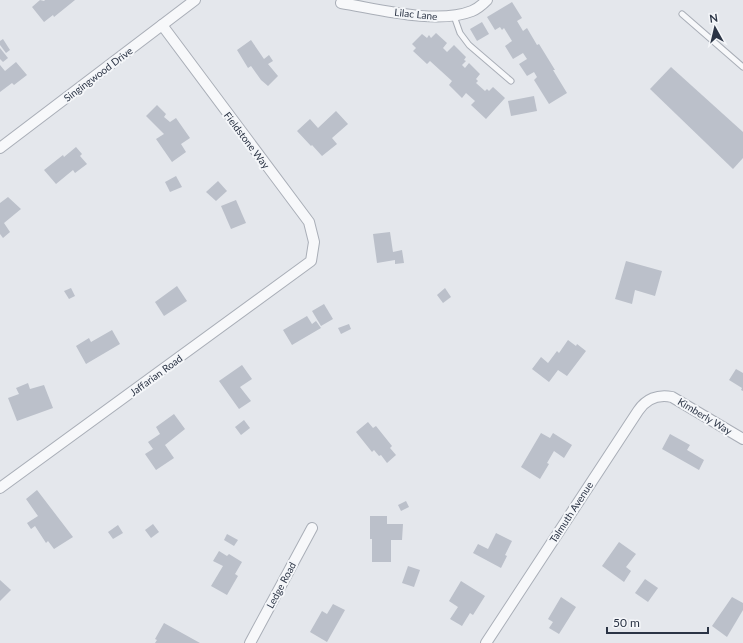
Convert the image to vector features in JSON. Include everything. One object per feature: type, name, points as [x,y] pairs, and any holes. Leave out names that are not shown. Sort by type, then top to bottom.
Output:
[{"type":"street","name":"Singingwood Drive","points":[[0,148],[195,0]]},
{"type":"street","name":"Lilac Lane","points":[[341,3],[430,17],[454,16],[473,10],[487,0]]},
{"type":"street","name":"Fieldstone Way","points":[[162,25],[309,222],[314,242],[311,261]]},
{"type":"street","name":"Jaffarian Road","points":[[0,488],[311,261]]},
{"type":"street","name":"Kimberly Way","points":[[666,396],[678,399],[743,439]]},
{"type":"street","name":"Talmuth Avenue","points":[[486,643],[640,406],[651,398],[666,396]]},
{"type":"street","name":"Ledge Road","points":[[250,643],[312,528]]},
{"type":"lane","points":[[682,14],[743,67]]},
{"type":"lane","points":[[454,16],[460,33],[469,44],[511,81]]},
{"type":"building","points":[[40,0],[75,0],[54,17],[53,15],[44,22],[32,7]]},
{"type":"building","points":[[512,2],[522,18],[517,21],[523,31],[527,28],[537,45],[539,44],[567,93],[549,104],[534,80],[537,77],[534,72],[527,76],[519,64],[527,59],[523,53],[513,59],[505,46],[512,41],[504,28],[502,30],[500,27],[495,30],[487,17]]},
{"type":"building","points":[[482,22],[489,34],[477,41],[470,29]]},
{"type":"building","points":[[436,33],[447,43],[443,48],[447,52],[454,45],[466,57],[464,60],[466,61],[462,65],[465,68],[469,63],[480,74],[476,79],[478,81],[476,83],[485,91],[487,89],[489,91],[493,87],[505,98],[486,119],[471,105],[475,101],[466,93],[462,98],[449,85],[452,81],[430,61],[427,64],[413,51],[416,48],[412,44],[422,34],[427,38],[429,35],[431,38]]},
{"type":"building","points":[[3,39],[10,50],[6,53],[0,45],[0,41]]},
{"type":"building","points":[[251,40],[264,59],[269,55],[273,61],[268,64],[278,76],[268,86],[261,80],[251,66],[248,68],[237,50]]},
{"type":"building","points":[[0,48],[8,58],[3,62],[0,59]]},
{"type":"building","points":[[16,62],[27,75],[14,85],[12,83],[0,92],[0,65],[5,71]]},
{"type":"building","points":[[671,67],[743,132],[743,158],[733,169],[650,89]]},
{"type":"building","points":[[534,96],[537,111],[511,116],[508,101]]},
{"type":"building","points":[[157,105],[166,114],[164,117],[170,122],[176,118],[190,138],[181,144],[186,152],[172,162],[156,139],[164,134],[146,116]]},
{"type":"building","points":[[336,111],[348,124],[332,138],[337,144],[322,156],[297,131],[310,119],[318,128]]},
{"type":"building","points":[[76,147],[82,154],[80,156],[87,164],[75,173],[73,170],[56,184],[44,170]]},
{"type":"building","points":[[176,176],[182,187],[170,192],[165,182]]},
{"type":"building","points":[[218,181],[227,191],[216,201],[206,192]]},
{"type":"building","points":[[8,197],[21,209],[4,223],[10,232],[3,238],[0,234],[0,203]]},
{"type":"building","points":[[236,200],[246,223],[231,229],[221,206]]},
{"type":"building","points":[[390,232],[393,252],[402,250],[404,263],[395,264],[395,260],[377,263],[373,234]]},
{"type":"building","points":[[626,261],[662,271],[655,296],[635,290],[632,304],[615,299]]},
{"type":"building","points":[[177,286],[187,301],[164,316],[155,302]]},
{"type":"building","points":[[71,288],[75,296],[69,299],[64,291]]},
{"type":"building","points":[[445,288],[451,297],[443,303],[437,295]]},
{"type":"building","points":[[324,304],[333,319],[321,326],[312,311]]},
{"type":"building","points":[[307,316],[312,324],[316,321],[321,328],[292,345],[283,330]]},
{"type":"building","points":[[349,324],[351,329],[341,334],[338,328]]},
{"type":"building","points":[[112,330],[120,344],[86,364],[76,346],[89,338],[91,342]]},
{"type":"building","points":[[568,340],[576,346],[577,344],[586,351],[567,376],[558,370],[549,382],[532,369],[541,357],[548,363],[557,351],[559,353]]},
{"type":"building","points":[[242,365],[252,379],[240,387],[251,401],[239,409],[219,381]]},
{"type":"building","points":[[736,369],[743,373],[743,391],[741,390],[742,388],[729,380]]},
{"type":"building","points":[[28,383],[30,389],[44,385],[53,408],[17,421],[8,398],[19,394],[16,388]]},
{"type":"building","points":[[174,414],[185,429],[165,445],[174,458],[156,470],[145,454],[153,449],[148,442],[160,434],[156,427]]},
{"type":"building","points":[[244,420],[250,428],[241,435],[235,427]]},
{"type":"building","points":[[368,422],[373,428],[376,426],[392,446],[390,448],[396,455],[387,463],[381,455],[379,456],[374,450],[372,452],[356,432]]},
{"type":"building","points":[[541,433],[550,438],[553,433],[572,445],[564,458],[554,451],[547,463],[549,464],[540,479],[521,467]]},
{"type":"building","points":[[670,434],[690,445],[687,450],[704,460],[699,470],[662,449]]},
{"type":"building","points":[[37,490],[73,537],[54,549],[48,541],[46,543],[35,526],[31,529],[27,523],[38,516],[26,499]]},
{"type":"building","points":[[406,501],[409,507],[401,511],[398,505]]},
{"type":"building","points":[[370,516],[387,516],[387,524],[403,524],[402,540],[391,540],[391,562],[372,562]]},
{"type":"building","points":[[153,524],[159,532],[151,538],[145,530]]},
{"type":"building","points":[[118,525],[123,533],[113,539],[108,532]]},
{"type":"building","points":[[496,533],[512,541],[505,555],[507,556],[501,568],[473,553],[478,544],[488,549]]},
{"type":"building","points":[[227,534],[238,540],[234,546],[224,540]]},
{"type":"building","points":[[619,542],[636,554],[626,567],[631,571],[624,582],[602,566]]},
{"type":"building","points":[[219,551],[227,556],[229,554],[242,562],[235,574],[238,576],[227,595],[211,586],[223,566],[213,561]]},
{"type":"building","points":[[408,566],[420,570],[414,587],[402,583]]},
{"type":"building","points":[[645,579],[658,588],[648,602],[635,593]]},
{"type":"building","points":[[0,580],[11,590],[0,601]]},
{"type":"building","points":[[461,581],[485,596],[473,615],[470,613],[462,626],[450,619],[458,607],[449,601]]},
{"type":"building","points":[[561,597],[576,607],[559,634],[549,628],[553,622],[548,619]]},
{"type":"building","points":[[732,597],[743,603],[743,610],[727,637],[712,626]]},
{"type":"building","points":[[333,604],[345,610],[327,642],[310,632],[322,611],[327,614]]},
{"type":"building","points":[[164,623],[200,643],[155,643],[157,640],[155,639]]}]
